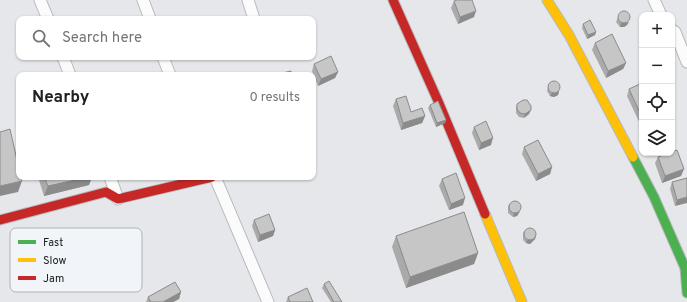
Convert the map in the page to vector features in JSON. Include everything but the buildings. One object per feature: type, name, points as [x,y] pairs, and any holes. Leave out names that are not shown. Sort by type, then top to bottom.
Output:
[{"type":"street","points":[[40,0],[47,16]]},
{"type":"street","points":[[143,0],[149,16]]},
{"type":"street","points":[[248,0],[253,16]]},
{"type":"street","points":[[393,0],[438,101],[522,302]]},
{"type":"street","points":[[547,0],[571,39],[654,197],[685,268],[687,293]]},
{"type":"street","points":[[654,0],[660,12]]},
{"type":"street","points":[[675,32],[687,62]]},
{"type":"street","points":[[64,60],[69,72]]},
{"type":"street","points":[[164,60],[169,72]]},
{"type":"street","points":[[111,180],[118,199]]},
{"type":"street","points":[[0,220],[106,192],[118,199],[199,180]]},
{"type":"street","points":[[217,180],[268,302]]},
{"type":"traffic: fast","points":[[633,157],[654,197],[685,268],[687,293]]},
{"type":"traffic: slow","points":[[547,0],[569,35],[633,157]]},
{"type":"traffic: slow","points":[[485,214],[522,302]]},
{"type":"traffic: jam","points":[[393,0],[438,101],[485,214]]},
{"type":"traffic: jam","points":[[0,220],[106,192],[118,199],[199,180]]}]
